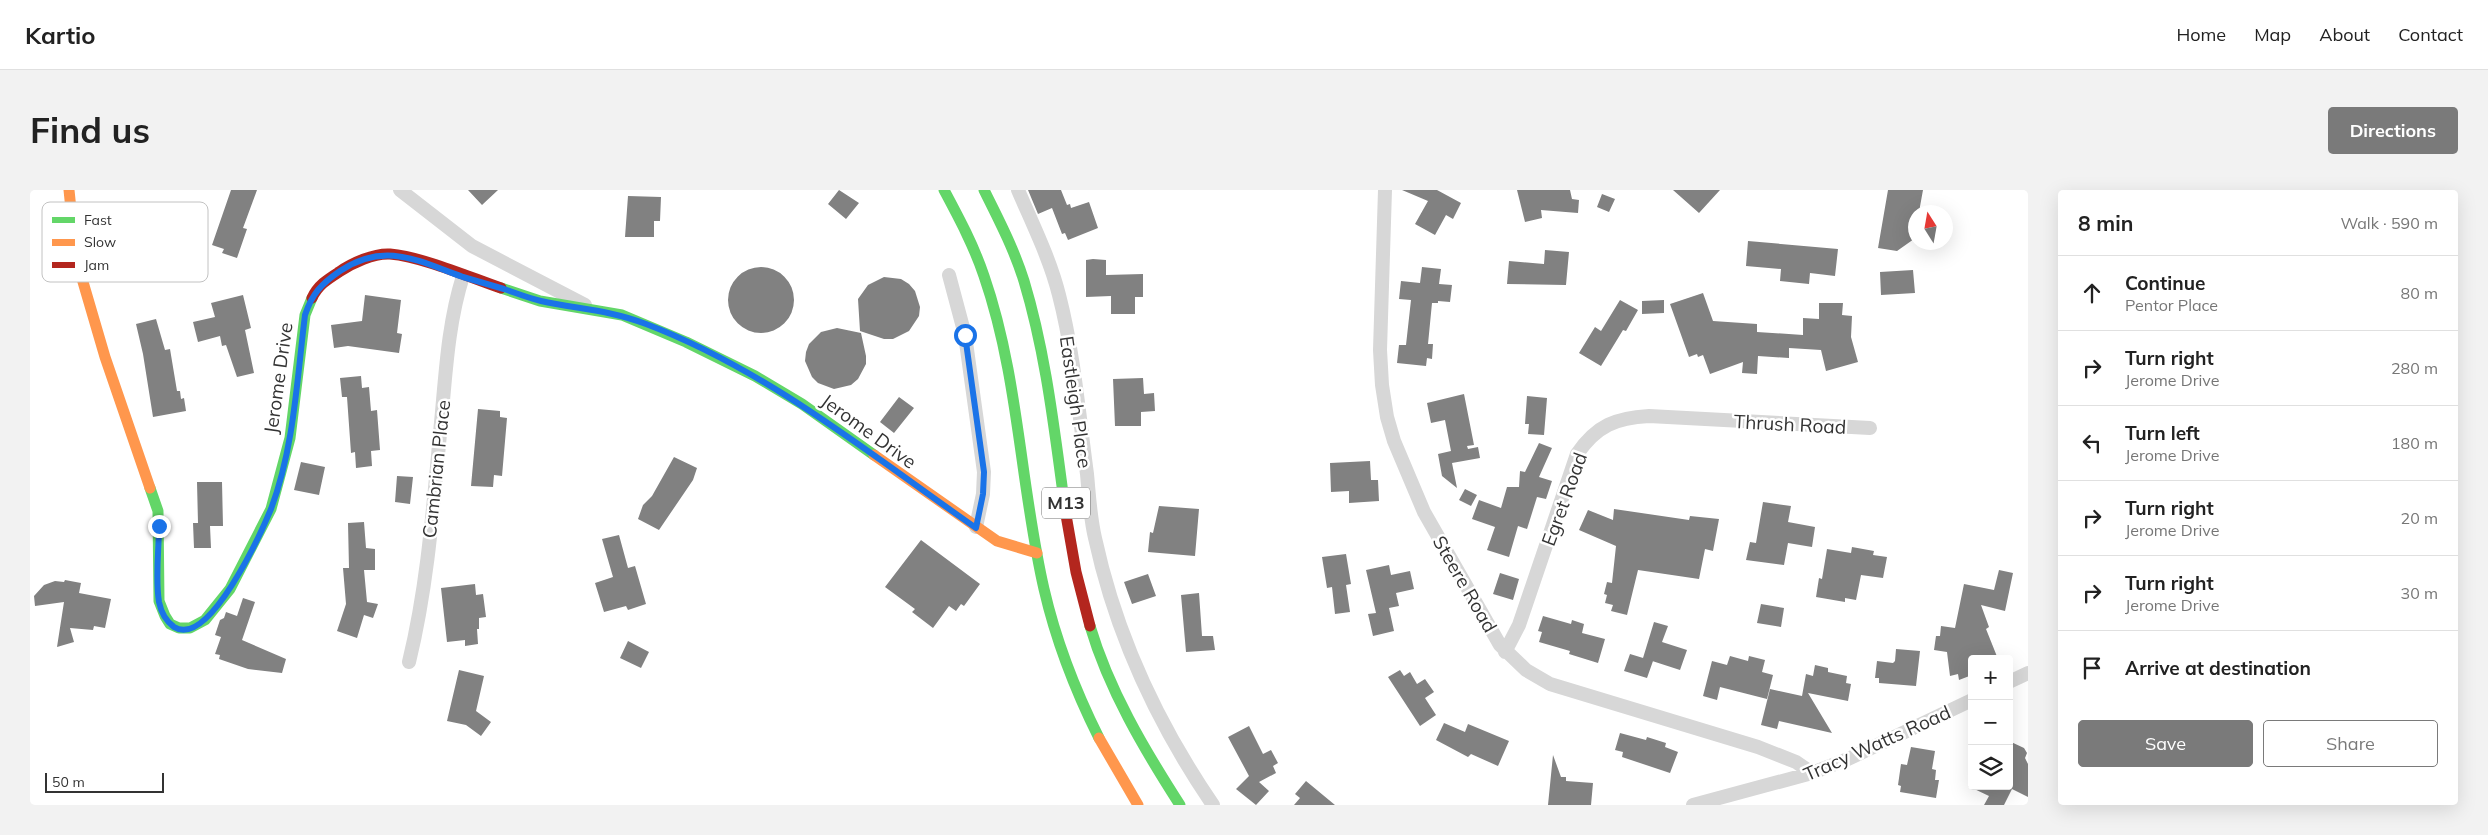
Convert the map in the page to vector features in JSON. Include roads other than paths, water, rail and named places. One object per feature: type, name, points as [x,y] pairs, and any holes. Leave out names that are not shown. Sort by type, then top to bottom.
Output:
[{"type":"main road","name":"M13","points":[[944,190],[954,206],[987,282],[1001,327],[1019,426],[1037,553],[1055,636],[1072,684],[1097,739],[1138,805]]},
{"type":"main road","name":"M13","points":[[984,190],[1018,264],[1033,310],[1045,361],[1076,573],[1094,641],[1115,692],[1134,730],[1180,805]]},
{"type":"main road","name":"Jerome Drive","points":[[83,282],[105,357],[158,511],[159,601],[163,615],[169,624],[178,629],[188,629],[198,625],[209,616],[230,591],[271,509],[286,455],[305,315],[316,290],[351,264],[388,254],[411,258],[540,301],[590,308],[622,315],[648,324],[755,376],[802,404],[996,541],[1037,553]]},
{"type":"street","points":[[400,190],[472,246],[590,308]]},
{"type":"street","name":"Eastleigh Place","points":[[1018,190],[1049,261],[1060,297],[1079,414],[1094,536],[1118,619],[1143,686],[1185,765],[1213,805]]},
{"type":"street","name":"Steere Road","points":[[1385,190],[1380,350],[1387,417],[1403,465],[1424,512],[1488,626],[1506,652],[1526,670],[1550,684],[1758,747],[1796,762],[1812,773]]},
{"type":"street","points":[[949,275],[965,335],[984,472],[983,494],[976,528]]},
{"type":"street","name":"Cambrian Place","points":[[410,662],[419,623],[432,522],[450,330],[463,276]]},
{"type":"street","name":"Egret Road","points":[[1506,652],[1519,624],[1577,454],[1583,444],[1610,423],[1625,418],[1650,416],[1710,419]]},
{"type":"street","name":"Thrush Road","points":[[1710,419],[1870,428]]},
{"type":"street","points":[[2013,680],[2028,673]]},
{"type":"street","name":"Tracy Watts Road","points":[[1693,805],[1812,773],[1848,759],[1968,702]]}]
